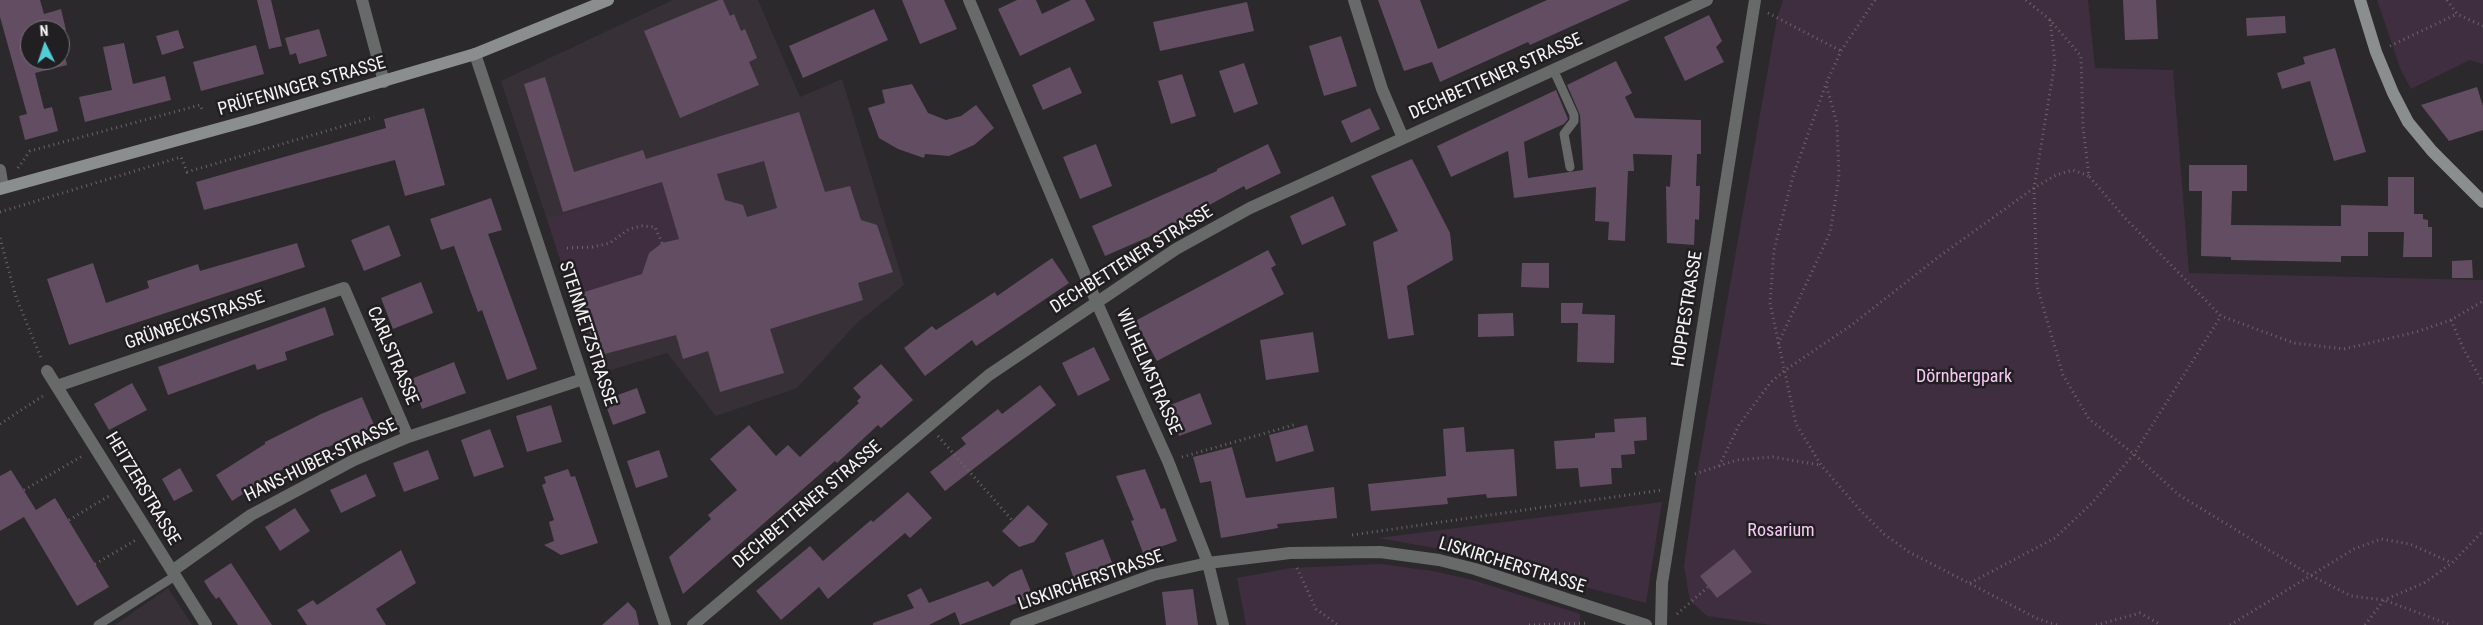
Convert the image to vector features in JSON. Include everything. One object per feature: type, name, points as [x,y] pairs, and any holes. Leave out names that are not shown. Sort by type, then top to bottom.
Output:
[{"type":"street","points":[[362,0],[384,82]]},
{"type":"street","name":"PRÜFENINGER STRASSE","points":[[2,188],[384,82],[475,54],[608,0]]},
{"type":"street","name":"WILHELMSTRASSE","points":[[969,0],[1096,300],[1168,462],[1208,563],[1223,625]]},
{"type":"street","points":[[1354,0],[1382,89],[1403,138]]},
{"type":"street","name":"DECHBETTENER STRASSE","points":[[693,625],[990,375],[1096,300],[1176,249],[1250,208],[1707,0]]},
{"type":"street","points":[[2360,0],[2376,52],[2392,93],[2408,122],[2432,151],[2483,202]]},
{"type":"street","name":"HOPPESTRASSE","points":[[1666,622],[1662,583],[1755,2]]},
{"type":"street","name":"STEINMETZSTRASSE","points":[[475,54],[665,625]]},
{"type":"street","points":[[0,170],[2,188]]},
{"type":"street","name":"GRÜNBECKSTRASSE","points":[[57,386],[344,288]]},
{"type":"street","name":"CARLSTRASSE","points":[[344,288],[408,437]]},
{"type":"street","name":"HEITZERSTRASSE","points":[[47,370],[206,625]]},
{"type":"street","name":"HANS-HUBER-STRASSE","points":[[173,574],[251,515],[354,460],[408,437],[583,379]]},
{"type":"street","name":"LISKIRCHERSTRASSE","points":[[1016,625],[1153,575],[1208,563],[1290,553],[1380,552],[1438,560],[1475,569],[1646,625]]},
{"type":"lane","points":[[1554,70],[1574,115],[1574,122],[1564,134],[1570,167]]},
{"type":"lane","points":[[98,625],[173,574]]},
{"type":"path","points":[[1875,0],[1841,50],[1826,84],[1793,176],[1774,250],[1770,303],[1777,345],[1796,424],[1821,465],[1860,510],[1884,534],[1909,552],[2038,619],[2057,625]]},
{"type":"path","points":[[2026,0],[2050,20],[2081,56],[2083,127],[2089,176]]},
{"type":"path","points":[[2447,0],[2457,14],[2483,26]]},
{"type":"path","points":[[1755,2],[1777,18],[1841,50]]},
{"type":"path","points":[[2376,52],[2457,14]]},
{"type":"path","points":[[2050,20],[2055,62],[2034,188],[2037,286],[2063,375],[2089,419],[2134,454],[2179,495],[2310,575],[2351,596],[2384,600],[2451,625]]},
{"type":"path","points":[[2386,37],[2392,54]]},
{"type":"path","points":[[1777,345],[1830,233],[1839,177],[1837,124],[1826,84]]},
{"type":"path","points":[[2,188],[30,151],[200,105],[203,112]]},
{"type":"path","points":[[0,212],[181,157],[187,172],[374,118]]},
{"type":"path","points":[[1719,466],[1739,425],[1770,383],[1784,371],[1853,324],[1937,258],[2034,188],[2056,175],[2073,170],[2089,176],[2125,218],[2221,316],[2294,344],[2344,348],[2416,332],[2451,320],[2483,301]]},
{"type":"path","points":[[567,248],[592,247],[610,243],[629,229],[642,226],[655,228],[662,243]]},
{"type":"path","points":[[0,238],[16,297],[47,370]]},
{"type":"path","points":[[1970,583],[2055,538],[2092,503],[2134,454],[2221,316]]},
{"type":"path","points":[[2451,320],[2464,350],[2483,383]]},
{"type":"path","points":[[0,424],[57,386]]},
{"type":"path","points":[[1168,462],[1297,424]]},
{"type":"path","points":[[930,426],[1012,520]]},
{"type":"path","points":[[24,490],[96,448]]},
{"type":"path","points":[[1348,536],[1664,490],[1697,473],[1737,460],[1773,457],[1821,465]]},
{"type":"path","points":[[68,520],[121,488]]},
{"type":"path","points":[[2365,625],[2384,600],[2424,583],[2452,563],[2483,531]]},
{"type":"path","points":[[95,564],[148,532]]},
{"type":"path","points":[[2230,625],[2354,549],[2381,539],[2410,544],[2452,563]]},
{"type":"path","points":[[1290,553],[1316,609],[1338,625]]},
{"type":"path","points":[[1666,622],[1708,587]]},
{"type":"path","points":[[2096,625],[2140,613],[2161,625]]},
{"type":"path","points":[[1529,625],[1596,623]]},
{"type":"shaded area","points":[[673,0],[758,0],[800,97],[842,79],[904,285],[857,323],[797,388],[716,416],[667,353],[598,374],[501,81]]},
{"type":"shaded area","points":[[168,588],[192,625],[115,625]]},
{"type":"green space","name":"Dörnbergpark","points":[[1783,0],[2088,0],[2095,68],[2173,70],[2189,273],[2483,280],[2483,625],[1771,625],[1707,616],[1690,601],[1684,566],[1697,473],[1777,18]]},
{"type":"green space","points":[[2377,0],[2483,0],[2483,64],[2470,60],[2411,89],[2400,68]]},
{"type":"green space","points":[[662,183],[679,239],[662,243],[649,253],[648,273],[572,296],[547,219]]},
{"type":"green space","points":[[1662,502],[1646,603],[1440,549],[1378,538]]},
{"type":"green space","points":[[1380,564],[1433,571],[1473,580],[1580,614],[1580,625],[1246,625],[1237,578],[1291,568]]},
{"type":"building","points":[[0,0],[40,0],[44,14],[61,9],[64,20],[20,20],[20,70],[47,70],[35,73],[44,109],[52,107],[58,131],[25,140],[19,116],[27,114],[0,17]]},
{"type":"building","points":[[257,0],[271,0],[282,46],[269,49]]},
{"type":"building","points":[[723,0],[730,16],[734,14],[741,31],[745,29],[757,58],[749,62],[759,85],[680,118],[644,31]]},
{"type":"building","points":[[902,0],[944,0],[957,29],[920,44]]},
{"type":"building","points":[[1017,0],[1036,0],[1042,14],[1071,0],[1085,0],[1095,20],[1020,56],[998,9]]},
{"type":"building","points":[[1378,0],[1420,0],[1438,49],[1547,0],[1630,0],[1530,45],[1528,42],[1440,82],[1432,62],[1404,71]]},
{"type":"building","points":[[2123,0],[2156,0],[2158,39],[2125,40]]},
{"type":"building","points":[[1247,2],[1254,31],[1160,51],[1153,22]]},
{"type":"building","points":[[874,9],[888,40],[803,78],[789,46]]},
{"type":"building","points":[[1709,15],[1722,41],[1716,47],[1724,62],[1685,81],[1664,37]]},
{"type":"building","points":[[2285,16],[2286,33],[2247,36],[2246,18]]},
{"type":"building","points":[[319,29],[327,56],[299,64],[296,53],[290,55],[285,38]]},
{"type":"building","points":[[178,30],[184,48],[162,55],[156,36]]},
{"type":"building","points":[[1341,36],[1357,86],[1324,96],[1309,46]]},
{"type":"building","points":[[124,43],[133,84],[165,76],[171,100],[85,122],[79,97],[112,90],[103,47]]},
{"type":"building","points":[[256,45],[264,74],[201,91],[193,62]]},
{"type":"building","points":[[2335,48],[2366,152],[2334,161],[2310,81],[2282,89],[2277,73],[2305,64],[2303,57]]},
{"type":"building","points":[[1616,61],[1632,93],[1625,97],[1635,118],[1701,120],[1701,154],[1697,154],[1696,186],[1700,186],[1699,220],[1695,219],[1694,245],[1667,243],[1666,186],[1670,187],[1672,155],[1633,154],[1634,171],[1628,171],[1625,241],[1608,240],[1609,222],[1595,221],[1596,187],[1514,198],[1508,151],[1451,177],[1437,146],[1556,90],[1568,119],[1564,124],[1524,142],[1528,178],[1583,170],[1580,115],[1567,85]]},
{"type":"building","points":[[1244,63],[1258,104],[1234,113],[1219,71]]},
{"type":"building","points":[[1070,67],[1082,93],[1043,110],[1032,85]]},
{"type":"building","points":[[1182,74],[1196,116],[1171,124],[1158,81]]},
{"type":"building","points":[[545,77],[574,172],[643,150],[646,159],[799,112],[825,192],[850,186],[861,220],[877,225],[893,272],[858,283],[863,300],[770,329],[784,373],[720,392],[708,351],[683,359],[676,335],[597,356],[578,294],[642,274],[649,253],[662,243],[679,239],[662,182],[563,212],[524,84]],"holes":[[[764,161],[777,208],[747,217],[743,205],[725,200],[717,174]]]},
{"type":"building","points":[[912,84],[928,113],[946,120],[961,116],[976,105],[994,128],[974,145],[949,156],[925,154],[924,158],[898,149],[879,138],[868,108],[885,103],[882,90]]},
{"type":"building","points":[[2477,87],[2483,106],[2483,130],[2449,141],[2421,105]]},
{"type":"building","points":[[424,108],[445,185],[405,196],[395,160],[204,210],[196,182],[386,128],[384,119]]},
{"type":"building","points":[[1370,108],[1380,129],[1351,143],[1341,121]]},
{"type":"building","points":[[1096,144],[1112,186],[1080,199],[1063,157]]},
{"type":"building","points":[[1268,144],[1281,173],[1246,190],[1244,186],[1182,220],[1183,222],[1105,256],[1092,226],[1217,171],[1217,169]]},
{"type":"building","points":[[1412,159],[1450,233],[1453,260],[1407,286],[1414,335],[1388,339],[1373,242],[1398,231],[1371,176]]},
{"type":"building","points":[[2189,165],[2247,165],[2247,191],[2232,191],[2231,225],[2341,226],[2341,205],[2388,206],[2388,177],[2414,177],[2414,214],[2423,214],[2423,219],[2428,220],[2428,227],[2432,227],[2432,257],[2403,257],[2404,232],[2368,232],[2368,256],[2341,256],[2341,262],[2231,260],[2231,257],[2201,256],[2202,191],[2189,191]]},
{"type":"building","points":[[1333,196],[1346,225],[1302,245],[1290,216]]},
{"type":"building","points":[[491,198],[502,230],[488,234],[537,369],[507,380],[482,310],[478,312],[454,246],[441,250],[430,219]]},
{"type":"building","points":[[389,225],[401,256],[364,271],[351,240]]},
{"type":"building","points":[[297,243],[305,267],[69,345],[47,279],[93,263],[106,303],[149,288],[147,281],[198,264],[200,271]]},
{"type":"building","points":[[1268,250],[1276,265],[1271,268],[1284,294],[1157,361],[1135,321]]},
{"type":"building","points":[[1052,258],[1069,283],[976,346],[972,340],[925,376],[904,348],[932,326],[936,330],[995,292],[997,296]]},
{"type":"building","points":[[2472,260],[2473,278],[2452,278],[2452,261]]},
{"type":"building","points":[[1522,263],[1549,263],[1549,288],[1521,287]]},
{"type":"building","points":[[421,282],[433,313],[393,329],[381,298]]},
{"type":"building","points":[[1561,303],[1583,303],[1582,314],[1615,315],[1614,363],[1577,362],[1578,323],[1561,323]]},
{"type":"building","points":[[325,307],[334,335],[285,352],[287,360],[257,370],[255,364],[168,395],[158,367]]},
{"type":"building","points":[[1513,313],[1514,336],[1478,337],[1478,314]]},
{"type":"building","points":[[1313,332],[1319,372],[1266,380],[1260,340]]},
{"type":"building","points":[[1094,347],[1110,380],[1078,396],[1062,363]]},
{"type":"building","points":[[454,362],[466,393],[422,409],[411,379]]},
{"type":"building","points":[[881,364],[913,400],[881,428],[878,425],[837,463],[835,461],[683,594],[669,557],[711,519],[708,515],[737,490],[710,459],[749,425],[776,456],[788,445],[800,457],[859,403],[857,401],[861,397],[853,388]]},
{"type":"building","points":[[132,383],[147,410],[109,430],[94,404]]},
{"type":"building","points":[[1040,385],[1056,405],[945,491],[930,472],[966,444],[961,438],[998,409],[1002,414]]},
{"type":"building","points":[[637,388],[646,413],[613,425],[604,400]]},
{"type":"building","points":[[1200,393],[1212,424],[1179,436],[1168,406]]},
{"type":"building","points":[[362,397],[375,427],[330,446],[265,478],[232,501],[216,475],[265,444],[265,442],[321,414]]},
{"type":"building","points":[[551,405],[562,442],[527,452],[516,416]]},
{"type":"building","points":[[1646,417],[1647,440],[1634,441],[1635,454],[1621,455],[1622,468],[1611,468],[1612,484],[1580,487],[1578,468],[1556,469],[1554,441],[1595,438],[1595,433],[1615,432],[1614,419]]},
{"type":"building","points":[[1307,425],[1314,451],[1276,462],[1269,435]]},
{"type":"building","points":[[1464,427],[1466,452],[1514,449],[1517,496],[1487,498],[1486,494],[1447,498],[1448,504],[1371,511],[1368,484],[1446,476],[1443,429]]},
{"type":"building","points":[[490,429],[504,467],[474,477],[461,440]]},
{"type":"building","points":[[1232,447],[1246,498],[1334,487],[1337,518],[1277,524],[1278,528],[1221,538],[1211,481],[1200,483],[1193,457]]},
{"type":"building","points":[[428,450],[439,479],[404,492],[393,463]]},
{"type":"building","points":[[659,450],[668,477],[636,488],[627,461]]},
{"type":"building","points":[[180,468],[193,491],[174,501],[162,479]]},
{"type":"building","points":[[568,469],[571,477],[575,476],[598,543],[561,555],[544,545],[554,541],[549,522],[554,520],[542,485],[546,483],[544,477]]},
{"type":"building","points":[[1145,469],[1161,509],[1165,508],[1177,541],[1143,553],[1131,521],[1134,520],[1116,476]]},
{"type":"building","points":[[11,470],[36,510],[55,498],[109,587],[77,606],[24,517],[0,531],[0,476]]},
{"type":"building","points":[[366,474],[376,496],[341,513],[330,490]]},
{"type":"building","points":[[908,492],[932,518],[910,538],[905,533],[828,599],[819,587],[781,620],[756,591],[810,546],[823,561],[871,520],[873,522]]},
{"type":"building","points":[[1028,505],[1048,524],[1034,542],[1019,547],[1002,531]]},
{"type":"building","points":[[295,508],[310,531],[280,551],[265,527]]},
{"type":"building","points":[[1103,539],[1114,568],[1075,582],[1065,553]]},
{"type":"building","points":[[1734,549],[1752,572],[1717,598],[1700,576]]},
{"type":"building","points":[[401,550],[416,583],[376,609],[386,625],[307,625],[297,610],[313,600],[317,605]]},
{"type":"building","points":[[231,563],[272,625],[238,625],[219,597],[216,599],[210,591],[204,581]]},
{"type":"building","points":[[1022,569],[1033,597],[960,625],[955,612],[929,625],[873,625],[873,623],[914,608],[907,595],[921,588],[929,603],[988,581],[993,587],[1010,574]]},
{"type":"building","points":[[1193,589],[1198,625],[1166,625],[1162,592]]},
{"type":"building","points":[[628,602],[636,611],[639,625],[602,625]]},
{"type":"park label","name":"Rosarium","points":[[1781,531]]}]
